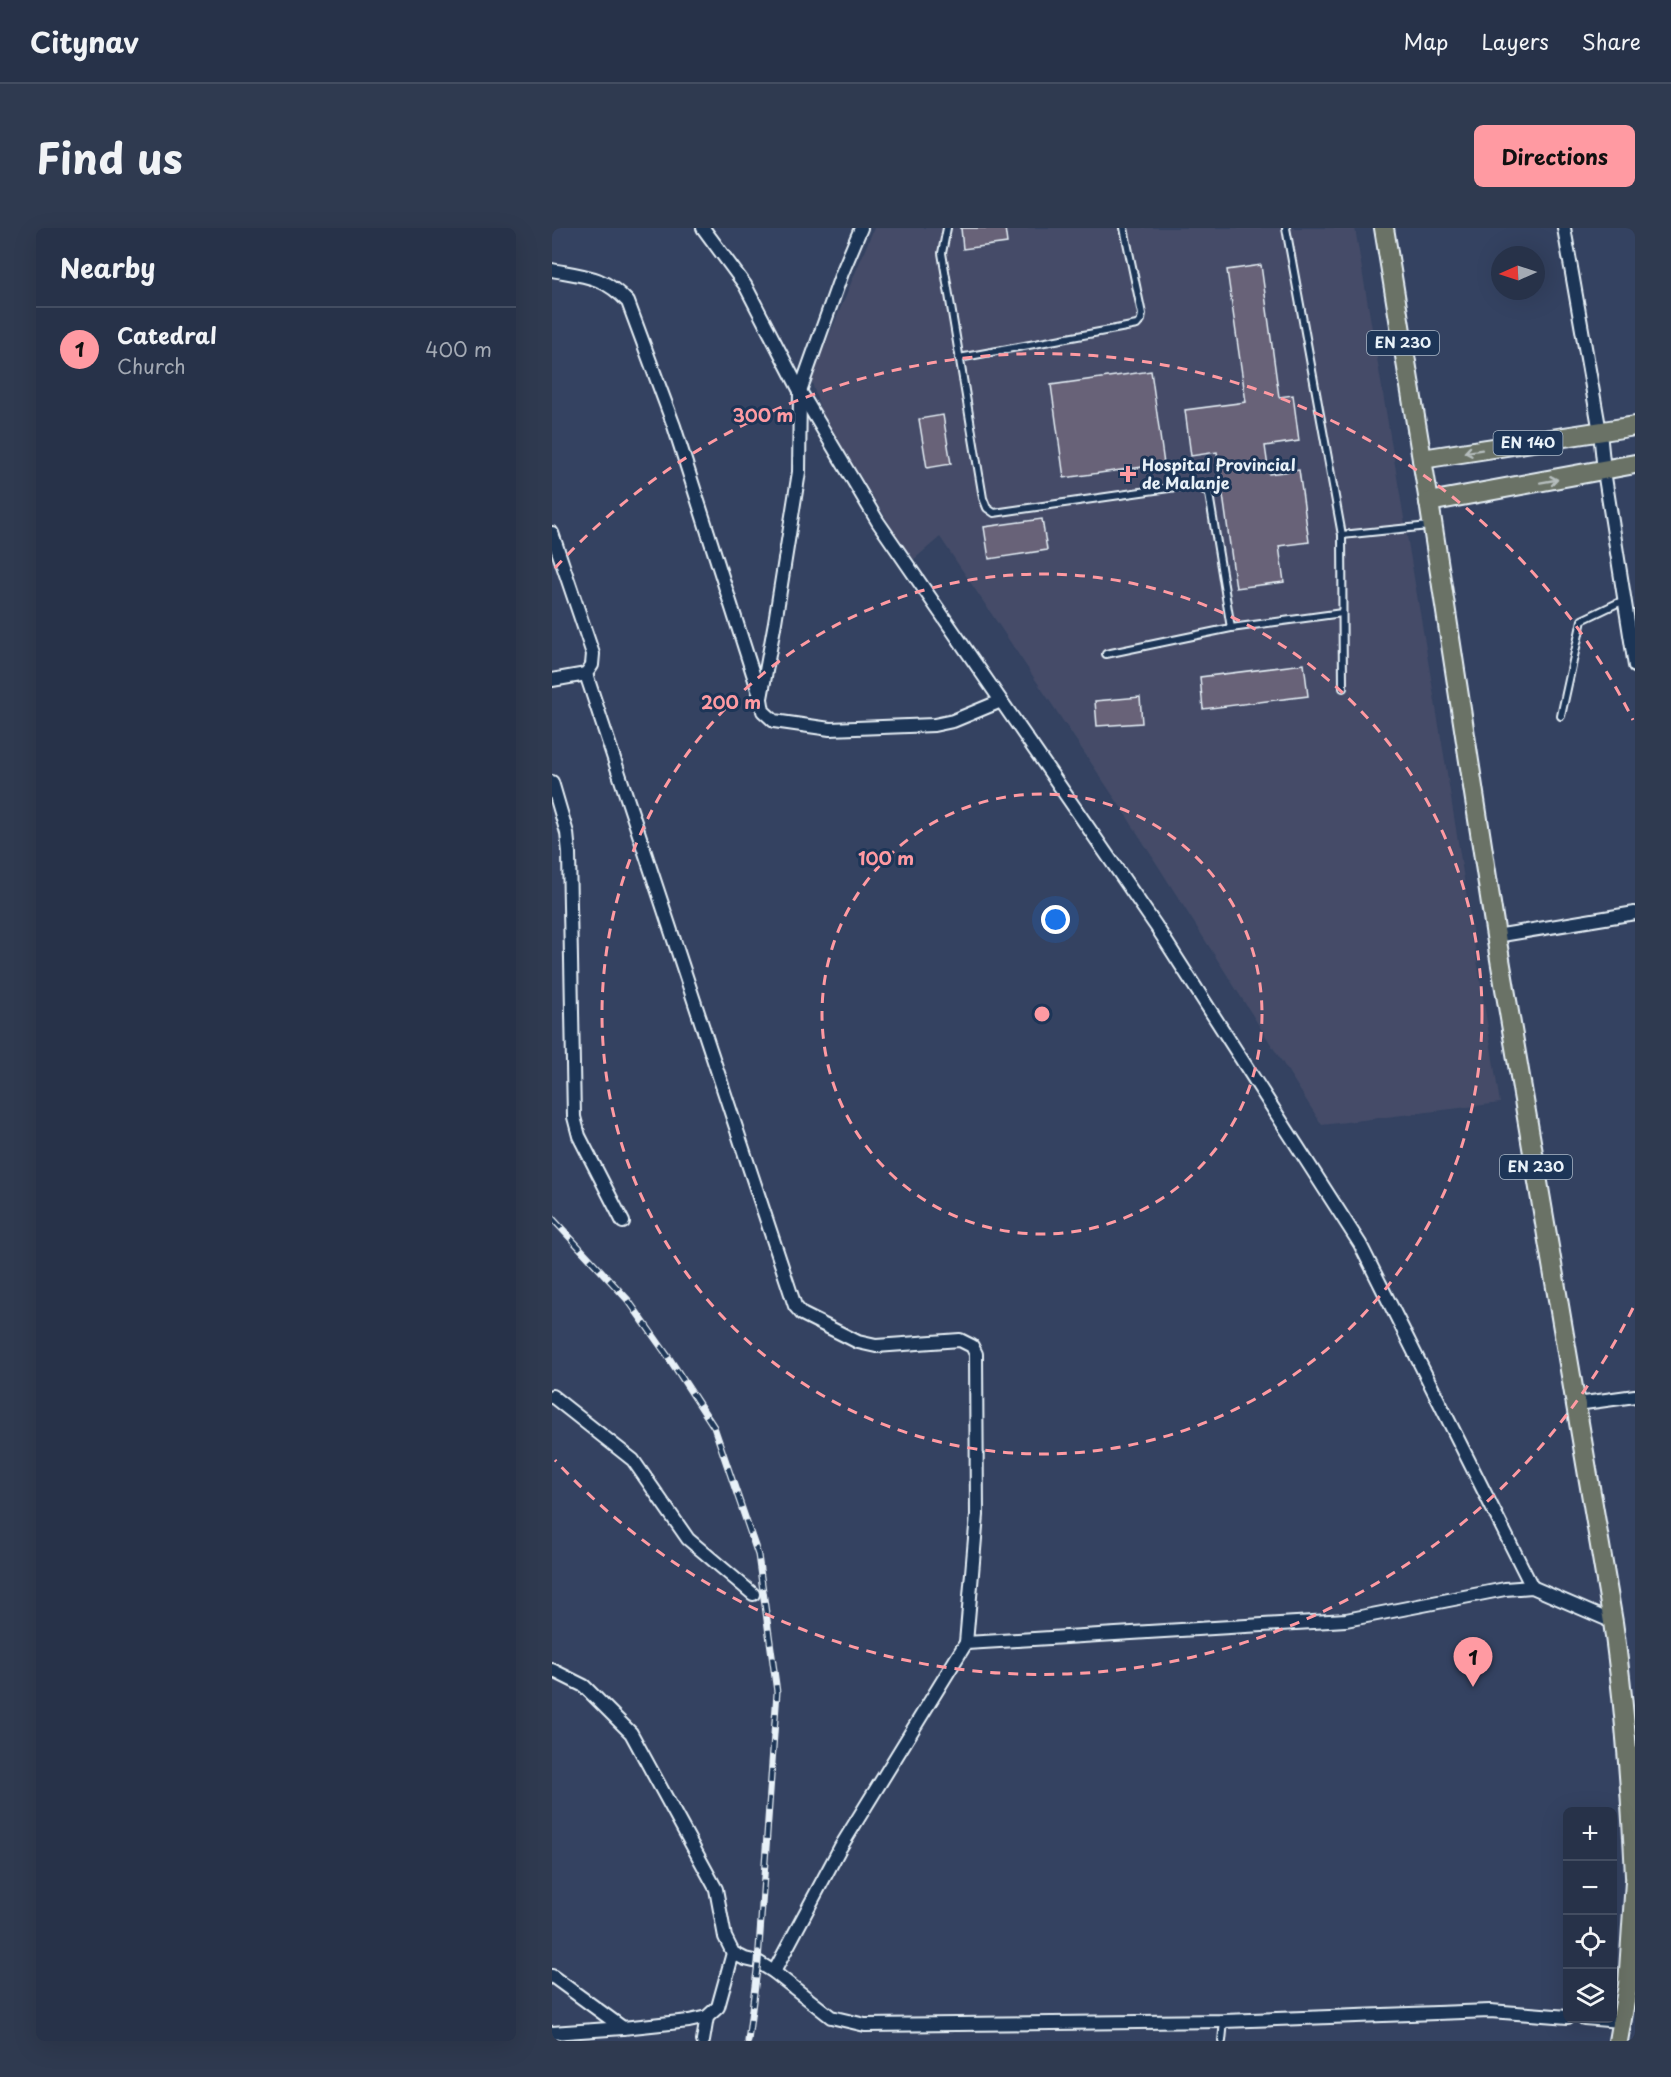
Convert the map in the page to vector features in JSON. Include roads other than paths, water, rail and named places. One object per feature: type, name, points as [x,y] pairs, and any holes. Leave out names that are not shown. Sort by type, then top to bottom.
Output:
[{"type":"main road","name":"EN 230","points":[[1384,228],[1433,525],[1496,936],[1613,1622],[1628,1677],[1635,1876]]},
{"type":"main road","name":"EN 140","points":[[1422,459],[1635,426]]},
{"type":"main road","name":"EN 140","points":[[1429,502],[1635,464]]},
{"type":"main road","points":[[1618,2041],[1620,2021],[1631,1987],[1635,1881]]},
{"type":"street","points":[[703,228],[745,285],[800,391],[878,522],[1156,926],[1360,1244],[1532,1587]]},
{"type":"street","points":[[761,699],[776,622],[799,472],[800,391],[842,273],[861,228]]},
{"type":"street","points":[[1564,228],[1600,432],[1604,471],[1635,666]]},
{"type":"street","points":[[552,270],[598,279],[615,289],[628,302],[674,426],[763,711],[774,721],[830,729],[934,725],[953,721],[1001,701]]},
{"type":"street","points":[[552,532],[593,654],[592,664],[586,674],[552,680]]},
{"type":"street","points":[[586,674],[795,1306],[802,1314],[858,1342],[876,1346],[960,1340],[972,1346],[976,1354],[977,1515],[966,1643],[840,1848],[774,1972]]},
{"type":"street","points":[[552,782],[567,832],[569,853],[574,1117],[579,1136],[623,1222]]},
{"type":"street","points":[[1496,936],[1635,913]]},
{"type":"street","points":[[552,1396],[633,1460],[688,1539],[753,1594]]},
{"type":"street","points":[[1577,1404],[1635,1396]]},
{"type":"street","points":[[966,1643],[1346,1620],[1505,1589],[1532,1587],[1613,1622]]},
{"type":"street","points":[[552,1670],[584,1686],[631,1733],[716,1889],[725,1937],[733,1953],[758,1962],[774,1972],[831,2017],[865,2025],[1224,2021],[1490,2011],[1563,2017]]},
{"type":"street","points":[[552,2033],[623,2028],[707,2017],[718,2007],[733,1953]]},
{"type":"street","points":[[552,1976],[623,2028]]},
{"type":"street","points":[[703,2041],[707,2017]]},
{"type":"lane","points":[[947,228],[942,253],[983,498],[987,508],[994,513],[1190,485],[1202,487],[1209,494],[1231,628]]},
{"type":"lane","points":[[959,358],[1137,325],[1142,315],[1124,228]]},
{"type":"lane","points":[[1286,228],[1342,535],[1343,688]]},
{"type":"lane","points":[[1342,535],[1433,525]]},
{"type":"lane","points":[[1561,716],[1582,620],[1625,600]]},
{"type":"lane","points":[[1106,654],[1231,628],[1342,613]]},
{"type":"lane","points":[[1222,2041],[1224,2021]]},
{"type":"railway","points":[[552,1218],[628,1300],[714,1427],[758,1555],[777,1692],[758,1962],[748,2041]]},
{"type":"place","name":"Hospital Provincial de Malanje","points":[[1128,474]]},
{"type":"place","name":"Catedral","points":[[1473,1687]]}]
